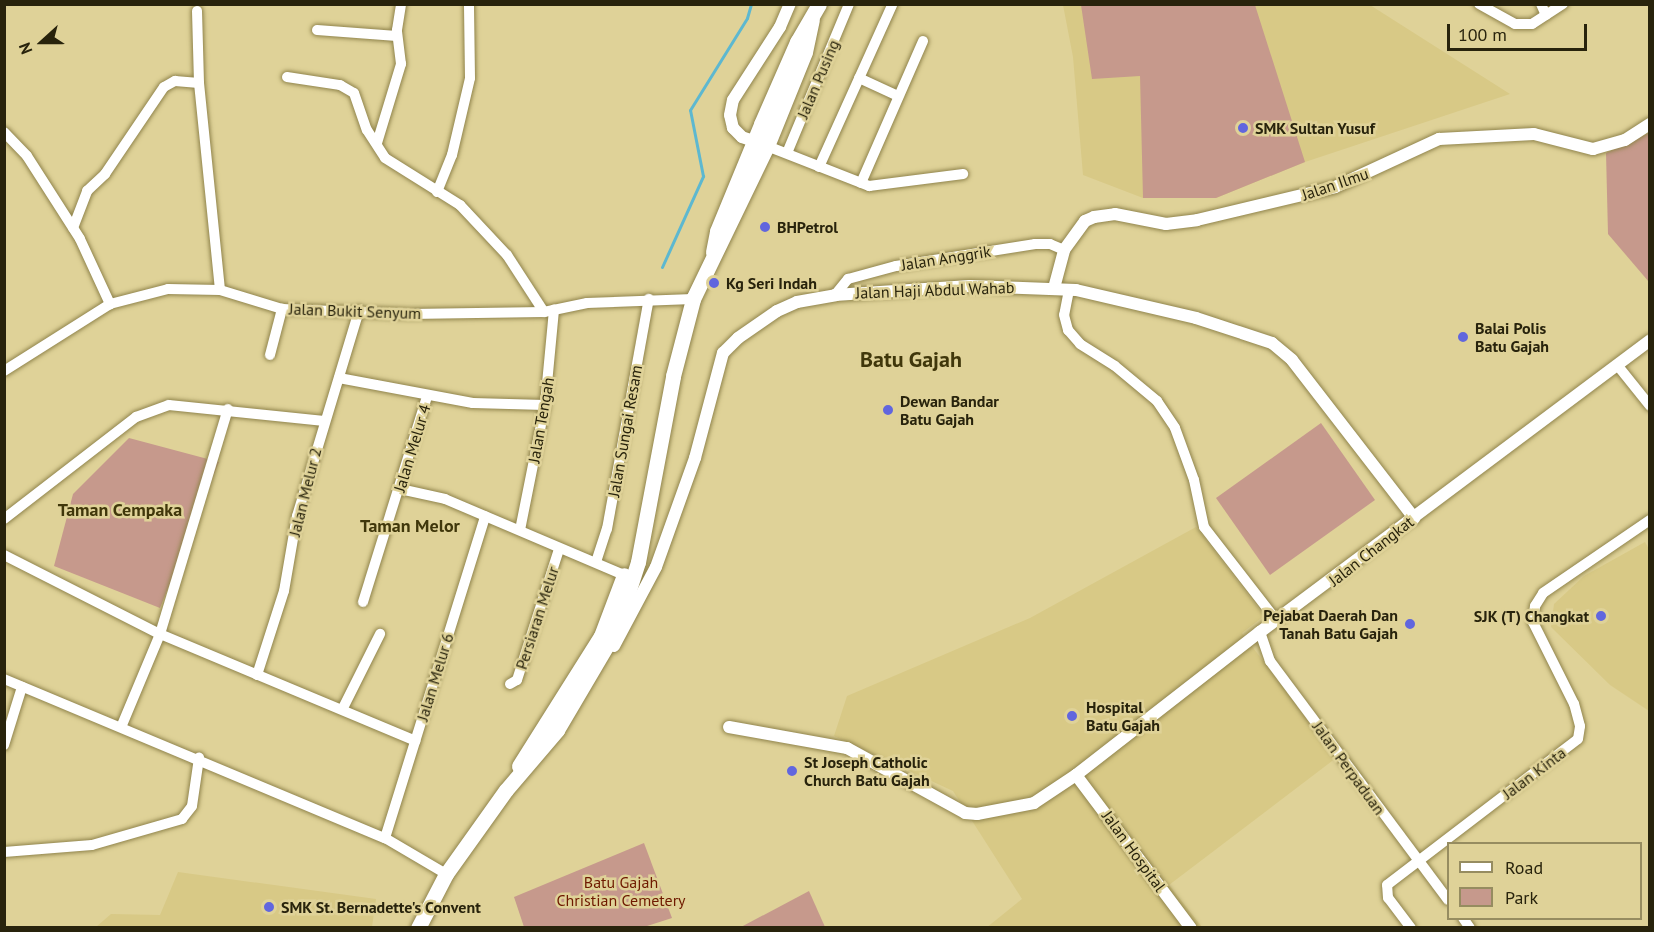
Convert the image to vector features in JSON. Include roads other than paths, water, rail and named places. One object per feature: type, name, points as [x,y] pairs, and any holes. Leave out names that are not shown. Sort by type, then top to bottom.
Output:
[{"type":"main road","points":[[506,790],[542,751],[597,666],[616,630],[638,562],[641,535],[693,299],[713,253],[727,235],[761,143],[805,52],[812,20],[819,4]]},
{"type":"main road","points":[[418,927],[446,874],[506,790],[601,636],[641,535]]},
{"type":"main road","points":[[601,636],[616,630]]},
{"type":"street","points":[[377,143],[401,64],[398,36],[401,4]]},
{"type":"street","points":[[437,192],[452,155],[470,78],[470,4]]},
{"type":"street","points":[[790,4],[780,27],[733,100],[730,115],[733,128],[742,137],[861,183],[888,186],[963,174]]},
{"type":"street","name":"Jalan Pusing","points":[[787,153],[849,4]]},
{"type":"street","points":[[1479,4],[1515,24],[1532,24],[1563,4]]},
{"type":"street","points":[[1541,4],[1546,15]]},
{"type":"street","points":[[819,167],[892,5]]},
{"type":"street","points":[[197,11],[199,83],[220,290]]},
{"type":"street","points":[[317,30],[398,36]]},
{"type":"street","points":[[861,183],[923,41]]},
{"type":"street","points":[[287,77],[340,85],[354,93],[368,130],[385,158],[460,205],[507,255],[549,310]]},
{"type":"street","points":[[859,78],[898,96]]},
{"type":"street","points":[[73,228],[87,191],[105,174],[164,87],[175,81],[199,83]]},
{"type":"street","name":"Jalan Ilmu","points":[[1054,288],[1064,250],[1085,221],[1094,217],[1115,214],[1166,224],[1259,208],[1356,179],[1439,139],[1534,134],[1593,149],[1625,140],[1650,124]]},
{"type":"street","points":[[4,132],[27,156],[73,228],[110,304]]},
{"type":"street","name":"Jalan Anggrik","points":[[835,295],[848,279],[896,266],[1035,244],[1064,250]]},
{"type":"street","name":"Jalan Haji Abdul Wahab","points":[[597,666],[633,616],[656,567],[695,458],[723,353],[738,338],[777,311],[797,302],[835,295],[969,286],[1054,288],[1162,309],[1272,343],[1292,360],[1414,518]]},
{"type":"street","name":"Jalan Bukit Senyum","points":[[4,371],[110,304],[168,289],[220,290],[282,309],[359,310],[410,314],[549,310],[649,299],[693,299]]},
{"type":"street","points":[[1069,290],[1064,315],[1068,330],[1080,344],[1115,366],[1157,401],[1175,428],[1194,480],[1204,527],[1277,621]]},
{"type":"street","name":"Jalan Sungai Resam","points":[[596,562],[607,529],[649,299]]},
{"type":"street","points":[[270,355],[282,309]]},
{"type":"street","name":"Jalan Melur 2","points":[[257,675],[284,591],[297,516],[359,310]]},
{"type":"street","name":"Jalan Tengah","points":[[520,530],[546,405],[549,310]]},
{"type":"street","name":"Jalan Changkat","points":[[729,728],[847,748],[965,813],[977,814],[1034,803],[1076,775],[1260,632],[1650,340]]},
{"type":"street","points":[[1618,366],[1650,406]]},
{"type":"street","points":[[339,378],[473,403],[546,405]]},
{"type":"street","name":"Jalan Melur 4","points":[[363,602],[400,489],[427,396]]},
{"type":"street","points":[[4,519],[136,417],[169,405],[228,409],[324,422]]},
{"type":"street","points":[[122,725],[160,634],[228,409]]},
{"type":"street","points":[[400,489],[445,499],[624,575]]},
{"type":"street","name":"Jalan Melur 6","points":[[389,841],[416,741],[485,516]]},
{"type":"street","name":"Jalan Kinta","points":[[1411,927],[1386,891],[1387,885],[1578,739],[1580,726],[1574,704],[1540,642],[1533,622],[1535,606],[1543,593],[1577,566],[1650,520]]},
{"type":"street","name":"Persiaran Melur","points":[[510,684],[517,680],[559,549]]},
{"type":"street","points":[[4,555],[160,634],[343,708],[416,741]]},
{"type":"street","points":[[616,630],[633,616]]},
{"type":"street","name":"Jalan Perpaduan","points":[[1260,632],[1270,661],[1447,897]]},
{"type":"street","points":[[343,708],[380,634]]},
{"type":"street","points":[[4,679],[122,725],[389,841],[429,867],[446,874]]},
{"type":"street","points":[[4,745],[22,687]]},
{"type":"street","points":[[5,852],[92,845],[182,819],[192,806],[199,758]]},
{"type":"street","name":"Jalan Hospital","points":[[1076,775],[1191,927]]},
{"type":"waterway","points":[[662,267],[703,176],[690,110],[747,18],[751,4]]},
{"type":"place","name":"SMK Sultan Yusuf","points":[[1243,128]]},
{"type":"place","name":"BHPetrol","points":[[765,227]]},
{"type":"place","name":"Kg Seri Indah","points":[[714,283]]},
{"type":"place","name":"Balai Polis Batu Gajah","points":[[1463,337]]},
{"type":"place","name":"Dewan Bandar Batu Gajah","points":[[888,410]]},
{"type":"place","name":"SJK (T) Changkat","points":[[1601,616]]},
{"type":"place","name":"Pejabat Daerah Dan Tanah Batu Gajah","points":[[1410,624]]},
{"type":"place","name":"Hospital Batu Gajah","points":[[1072,716]]},
{"type":"place","name":"St Joseph Catholic Church Batu Gajah","points":[[792,771]]},
{"type":"place","name":"SMK St. Bernadette's Convent","points":[[269,907]]},
{"type":"district","name":"Batu Gajah","points":[[911,360]]},
{"type":"district","name":"Taman Cempaka","points":[[120,510]]},
{"type":"district","name":"Taman Melor","points":[[410,526]]},
{"type":"park label","name":"Batu Gajah Christian Cemetery","points":[[621,891]]}]
